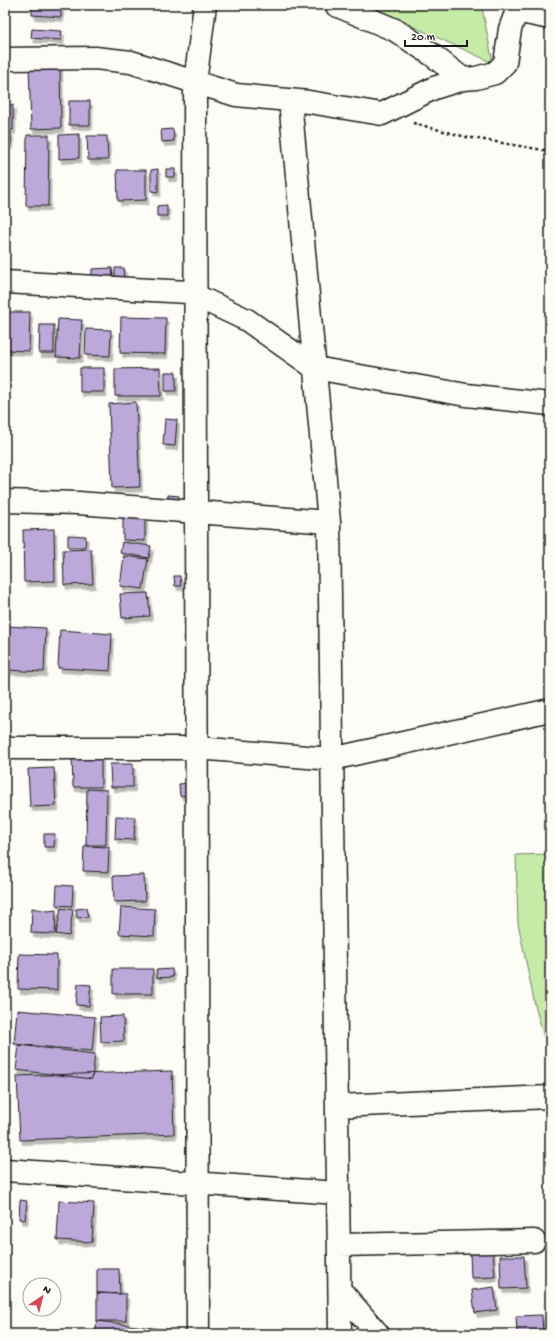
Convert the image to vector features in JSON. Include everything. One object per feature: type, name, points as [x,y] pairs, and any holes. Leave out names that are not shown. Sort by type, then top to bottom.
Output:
[{"type":"street","points":[[198,1334],[195,83],[206,5]]},
{"type":"street","points":[[336,5],[395,30],[431,54],[463,79]]},
{"type":"street","points":[[5,59],[95,58],[131,62],[236,95],[290,100],[382,114],[434,88],[463,79],[476,78],[495,73],[505,63],[510,28],[517,8],[550,18]]},
{"type":"street","points":[[290,100],[329,522],[340,1334]]},
{"type":"street","points":[[5,282],[179,290],[195,294],[247,320],[315,368],[466,395],[550,404]]},
{"type":"street","points":[[5,502],[78,503],[329,522]]},
{"type":"street","points":[[5,748],[197,748],[332,759],[550,710]]},
{"type":"street","points":[[337,1106],[550,1097]]},
{"type":"street","points":[[5,1170],[338,1193]]},
{"type":"street","points":[[339,1245],[534,1241]]},
{"type":"street","points":[[340,1290],[378,1334]]},
{"type":"path","points":[[413,122],[466,137],[550,151]]},
{"type":"green space","points":[[366,5],[502,5],[482,8],[493,63]]},
{"type":"green space","points":[[550,854],[550,1059],[535,1005],[518,923],[516,855]]},
{"type":"building","points":[[32,6],[61,7],[61,17],[32,15]]},
{"type":"building","points":[[32,29],[62,31],[61,40],[31,38]]},
{"type":"building","points":[[29,64],[60,64],[61,128],[31,129]]},
{"type":"building","points":[[69,101],[90,101],[90,125],[69,125]]},
{"type":"building","points":[[5,105],[13,105],[13,130],[5,129]]},
{"type":"building","points":[[173,129],[174,141],[162,142],[161,130]]},
{"type":"building","points":[[5,132],[11,132],[11,144],[5,144]]},
{"type":"building","points":[[79,134],[79,158],[59,159],[59,135]]},
{"type":"building","points":[[27,135],[49,135],[48,206],[26,206]]},
{"type":"building","points":[[87,136],[107,136],[108,160],[88,160]]},
{"type":"building","points":[[158,169],[158,192],[151,191],[151,170]]},
{"type":"building","points":[[166,169],[175,169],[175,177],[166,177]]},
{"type":"building","points":[[117,170],[146,170],[146,200],[118,201]]},
{"type":"building","points":[[167,205],[167,216],[157,216],[157,206]]},
{"type":"building","points":[[112,268],[113,278],[92,278],[92,269]]},
{"type":"building","points":[[115,268],[124,268],[123,284],[115,284]]},
{"type":"building","points":[[5,312],[30,312],[29,351],[5,350]]},
{"type":"building","points":[[121,317],[166,318],[165,354],[120,353]]},
{"type":"building","points":[[58,319],[82,320],[80,358],[56,357]]},
{"type":"building","points":[[40,325],[54,325],[54,353],[39,353]]},
{"type":"building","points":[[86,329],[111,330],[110,356],[85,355]]},
{"type":"building","points":[[80,368],[104,368],[104,392],[80,392]]},
{"type":"building","points":[[160,368],[161,396],[115,396],[115,369]]},
{"type":"building","points":[[165,372],[176,372],[176,391],[165,391]]},
{"type":"building","points":[[136,402],[140,487],[112,488],[109,404]]},
{"type":"building","points":[[165,419],[177,420],[175,446],[163,445]]},
{"type":"building","points":[[168,495],[179,496],[178,506],[168,505]]},
{"type":"building","points":[[123,517],[145,518],[145,541],[123,540]]},
{"type":"building","points":[[54,529],[55,581],[24,582],[23,530]]},
{"type":"building","points":[[68,535],[86,536],[85,547],[68,547]]},
{"type":"building","points":[[122,542],[151,546],[149,558],[120,553]]},
{"type":"building","points":[[91,549],[93,584],[64,585],[63,550]]},
{"type":"building","points":[[124,556],[148,559],[143,589],[120,586]]},
{"type":"building","points":[[174,576],[180,576],[181,586],[175,586]]},
{"type":"building","points":[[148,593],[150,616],[122,618],[120,594]]},
{"type":"building","points":[[5,626],[46,628],[44,672],[5,670]]},
{"type":"building","points":[[60,630],[112,634],[110,671],[58,668]]},
{"type":"building","points":[[72,755],[101,755],[101,787],[73,787]]},
{"type":"building","points":[[110,764],[133,764],[133,787],[111,787]]},
{"type":"building","points":[[54,768],[56,806],[30,807],[28,769]]},
{"type":"building","points":[[188,783],[189,795],[180,796],[179,784]]},
{"type":"building","points":[[87,789],[107,790],[106,845],[86,845]]},
{"type":"building","points":[[116,816],[135,817],[134,840],[115,839]]},
{"type":"building","points":[[44,834],[55,834],[54,847],[44,847]]},
{"type":"building","points":[[84,846],[109,847],[108,872],[83,871]]},
{"type":"building","points":[[144,875],[145,901],[114,902],[113,876]]},
{"type":"building","points":[[57,885],[73,886],[72,906],[56,905]]},
{"type":"building","points":[[121,907],[155,909],[154,936],[119,934]]},
{"type":"building","points":[[32,908],[48,911],[56,910],[55,934],[31,933]]},
{"type":"building","points":[[61,908],[73,910],[69,936],[56,934]]},
{"type":"building","points":[[86,908],[88,917],[77,918],[76,909]]},
{"type":"building","points":[[19,954],[57,955],[57,990],[18,989]]},
{"type":"building","points":[[113,969],[153,969],[153,994],[113,994]]},
{"type":"building","points":[[172,969],[173,977],[157,978],[156,970]]},
{"type":"building","points":[[78,984],[91,985],[89,1006],[76,1005]]},
{"type":"building","points":[[17,1010],[95,1017],[92,1051],[14,1044]]},
{"type":"building","points":[[123,1016],[124,1041],[101,1042],[100,1017]]},
{"type":"building","points":[[19,1045],[95,1054],[92,1079],[16,1070]]},
{"type":"building","points":[[172,1071],[174,1134],[20,1140],[17,1076]]},
{"type":"building","points":[[20,1200],[27,1201],[25,1220],[19,1219]]},
{"type":"building","points":[[59,1201],[94,1203],[92,1242],[57,1240]]},
{"type":"building","points":[[493,1252],[495,1277],[471,1278],[470,1253]]},
{"type":"building","points":[[500,1256],[524,1256],[526,1288],[501,1289]]},
{"type":"building","points":[[97,1269],[119,1269],[120,1294],[97,1293]]},
{"type":"building","points":[[494,1287],[497,1310],[475,1313],[472,1290]]},
{"type":"building","points":[[97,1293],[126,1294],[126,1321],[97,1321]]},
{"type":"building","points":[[542,1315],[543,1334],[517,1334],[516,1316]]},
{"type":"building","points":[[97,1321],[169,1330],[169,1334],[95,1334]]}]
